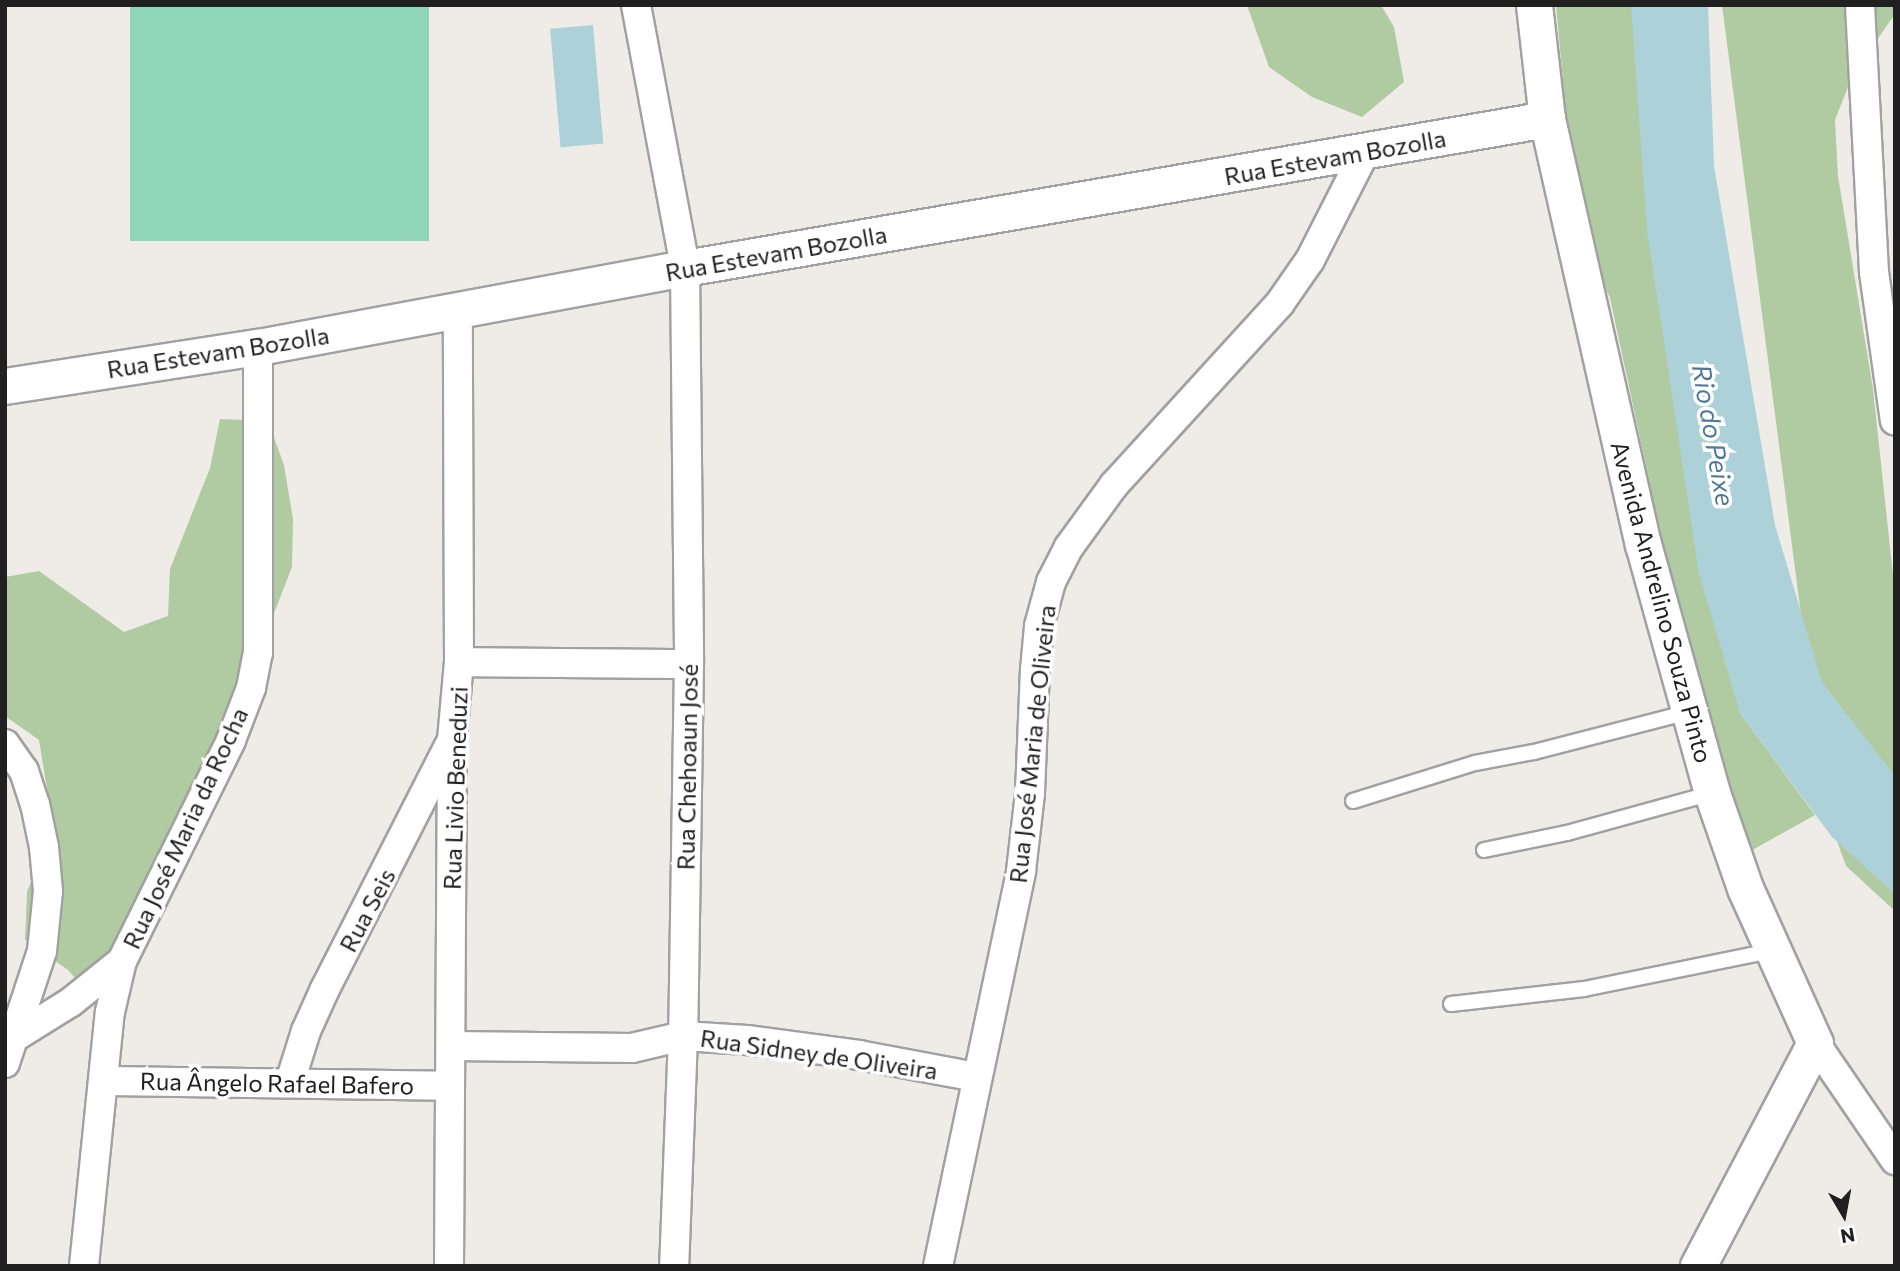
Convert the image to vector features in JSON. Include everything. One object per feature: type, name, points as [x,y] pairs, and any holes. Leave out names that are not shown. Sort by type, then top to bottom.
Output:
[{"type":"street","name":"Rua Chehoaun José","points":[[636,5],[685,268],[689,664],[683,1036],[674,1266]]},
{"type":"street","name":"Avenida Andrelino Souza Pinto","points":[[1534,5],[1547,119],[1643,544],[1712,793],[1771,951],[1815,1043],[1895,1160]]},
{"type":"street","points":[[1860,5],[1874,272],[1895,421]]},
{"type":"street","name":"Rua Estevam Bozolla","points":[[5,386],[258,347],[685,268],[1547,119]]},
{"type":"street","name":"Rua José Maria de Oliveira","points":[[938,1266],[1021,871],[1030,793],[1036,659],[1040,626],[1051,582],[1069,547],[1114,485],[1280,303],[1316,249],[1365,152]]},
{"type":"street","name":"Rua Livio Beneduzi","points":[[449,1266],[452,740],[459,662],[458,310]]},
{"type":"street","name":"Rua José Maria da Rocha","points":[[84,1266],[110,1012],[122,961],[230,740],[250,688],[258,653],[258,347]]},
{"type":"street","points":[[459,662],[689,664]]},
{"type":"street","name":"Rua Seis","points":[[290,1082],[306,1031],[325,989],[452,740]]},
{"type":"street","points":[[5,744],[24,771],[35,804],[44,847],[48,891],[42,950],[9,1050]]},
{"type":"street","points":[[9,1050],[122,961]]},
{"type":"street","name":"Rua Sidney de Oliveira","points":[[452,1046],[632,1048],[683,1036],[747,1040],[859,1055],[977,1077]]},
{"type":"street","points":[[1698,1266],[1815,1043]]},
{"type":"street","name":"Rua Ângelo Rafael Bafero","points":[[104,1081],[450,1086]]},
{"type":"lane","points":[[1353,801],[1475,763],[1534,752],[1689,712]]},
{"type":"lane","points":[[1484,850],[1567,833],[1712,793]]},
{"type":"lane","points":[[1451,1004],[1584,989],[1771,951]]},
{"type":"green space","points":[[130,5],[429,5],[429,241],[130,241]]},
{"type":"green space","points":[[1247,5],[1381,5],[1394,27],[1404,82],[1362,117],[1312,97],[1269,67]]},
{"type":"green space","points":[[1556,5],[1645,5],[1740,713],[1815,815],[1747,853],[1717,796],[1610,298],[1592,258],[1556,226],[1541,178],[1558,132],[1563,81]]},
{"type":"green space","points":[[1722,5],[1895,5],[1895,14],[1853,74],[1835,120],[1838,176],[1873,389],[1895,594],[1895,810],[1812,700]]},
{"type":"green space","points":[[220,419],[268,421],[284,465],[293,519],[292,567],[167,888],[88,993],[68,970],[25,940],[27,892],[46,842],[48,795],[39,740],[5,716],[5,577],[39,571],[124,632],[168,616],[170,569],[210,468]]},
{"type":"green space","points":[[1830,822],[1895,844],[1895,911],[1846,866]]},
{"type":"water","name":"Rio do Peixe","points":[[1631,5],[1708,5],[1714,166],[1775,525],[1822,682],[1895,776],[1895,894],[1832,837],[1740,713],[1699,574],[1647,230]]},
{"type":"water","points":[[593,25],[603,144],[561,147],[550,29]]}]
